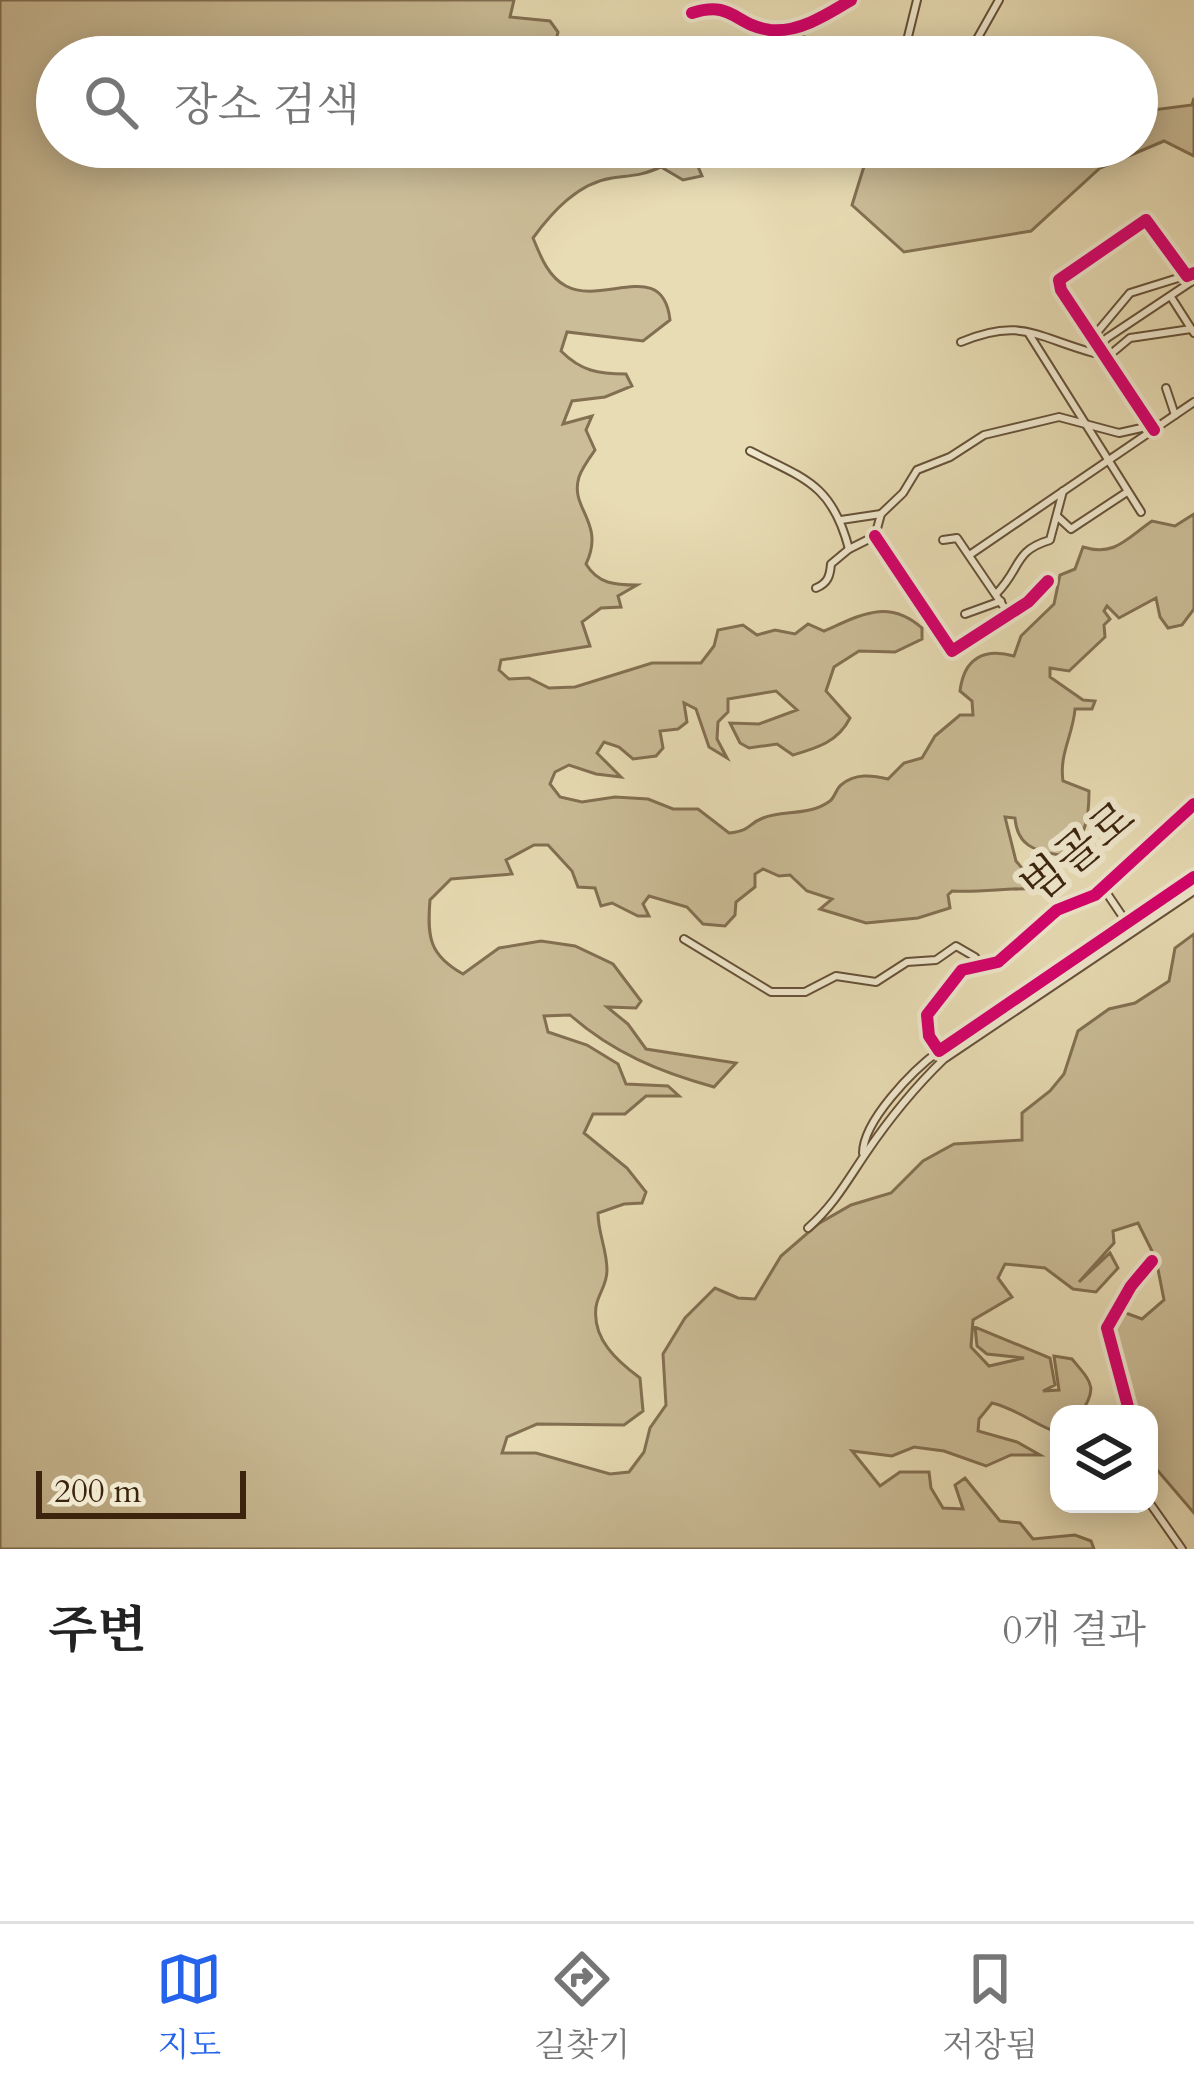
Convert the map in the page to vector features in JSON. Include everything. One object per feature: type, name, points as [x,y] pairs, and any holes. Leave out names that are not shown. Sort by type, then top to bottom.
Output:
[{"type":"street","points":[[692,14],[710,4],[726,6],[774,31],[823,17],[851,0]]},
{"type":"street","points":[[908,36],[917,0]]},
{"type":"street","points":[[978,36],[996,1]]},
{"type":"street","points":[[1153,431],[1060,290],[1059,280],[1146,220],[1192,276]]},
{"type":"street","points":[[962,342],[1003,328],[1094,353],[1192,276]]},
{"type":"street","points":[[1094,337],[1130,292],[1192,276]]},
{"type":"street","points":[[1106,358],[1130,338],[1192,331],[1171,297]]},
{"type":"street","points":[[1027,331],[1141,512]]},
{"type":"street","points":[[1166,388],[1175,415]]},
{"type":"street","points":[[971,554],[1194,402]]},
{"type":"street","points":[[816,588],[830,576],[827,565],[875,536],[881,514],[922,465],[950,457],[984,435],[1059,417],[1119,434],[1146,427],[1153,431]]},
{"type":"street","points":[[750,451],[818,485],[841,520],[849,549]]},
{"type":"street","points":[[965,614],[999,597],[1020,554],[1050,540],[1063,491]]},
{"type":"street","points":[[1058,517],[1071,529],[1127,492]]},
{"type":"street","points":[[841,520],[881,514]]},
{"type":"street","points":[[875,536],[952,651],[1028,602],[1048,581]]},
{"type":"street","points":[[943,540],[958,538],[1008,614]]},
{"type":"street","name":"범골로","points":[[941,1055],[929,1036],[927,1015],[956,975],[998,962],[1058,910],[1104,889],[1194,804]]},
{"type":"street","points":[[941,1055],[1194,877]]},
{"type":"street","points":[[1104,889],[1127,923]]},
{"type":"street","points":[[808,1228],[832,1207],[863,1156],[863,1141],[919,1066],[1194,891]]},
{"type":"street","points":[[685,939],[771,992],[805,992],[836,976],[876,982],[903,964],[936,961],[956,946],[980,965]]},
{"type":"street","points":[[1128,1405],[1107,1328],[1152,1261]]},
{"type":"street","points":[[1157,1513],[1182,1549]]},
{"type":"shaded area","points":[[0,0],[514,0],[510,17],[550,21],[558,32],[557,36],[36,36],[36,168],[658,168],[588,186],[567,200],[533,238],[549,271],[566,286],[581,291],[644,287],[665,301],[670,320],[643,341],[567,332],[561,351],[590,370],[626,374],[632,386],[605,397],[572,401],[563,424],[592,416],[586,430],[595,450],[577,488],[592,537],[586,564],[608,582],[637,585],[618,596],[621,607],[601,608],[582,622],[590,646],[501,660],[499,670],[509,679],[529,678],[549,688],[575,687],[652,663],[701,663],[714,646],[718,630],[743,625],[757,635],[775,630],[795,634],[808,624],[824,631],[874,612],[910,619],[922,628],[922,639],[895,652],[859,651],[834,667],[826,691],[850,718],[839,733],[818,747],[793,755],[777,744],[749,748],[740,743],[730,723],[759,724],[797,710],[776,691],[728,699],[717,739],[727,758],[709,747],[696,709],[684,703],[687,722],[678,729],[660,731],[663,748],[656,756],[633,759],[604,742],[597,753],[621,777],[569,765],[555,772],[550,784],[560,797],[582,802],[648,799],[673,809],[698,809],[729,833],[771,816],[822,806],[852,778],[888,779],[904,763],[922,758],[935,736],[960,715],[973,715],[972,701],[960,691],[966,670],[985,655],[1014,656],[1021,636],[1054,604],[1060,575],[1075,569],[1083,547],[1112,548],[1152,521],[1175,526],[1194,514],[1194,609],[1182,625],[1168,628],[1156,598],[1119,618],[1107,606],[1104,611],[1110,619],[1104,625],[1105,637],[1069,671],[1050,668],[1050,677],[1083,700],[1095,701],[1092,709],[1075,709],[1063,762],[1063,781],[1089,791],[1087,820],[1075,843],[1059,855],[1035,849],[1019,835],[1015,818],[1005,817],[1016,861],[1039,889],[952,891],[950,908],[918,918],[866,923],[820,909],[832,899],[807,891],[790,875],[763,869],[755,874],[755,887],[736,902],[735,915],[725,926],[703,924],[687,907],[649,896],[643,904],[649,916],[638,916],[612,903],[601,906],[595,888],[578,887],[572,871],[548,845],[534,845],[506,860],[512,874],[451,879],[430,900],[433,944],[443,960],[463,974],[499,948],[541,941],[575,946],[613,964],[641,1001],[636,1008],[607,1007],[628,1024],[646,1049],[736,1063],[714,1087],[638,1060],[570,1015],[544,1016],[548,1032],[587,1045],[618,1064],[626,1084],[668,1086],[679,1096],[646,1096],[625,1114],[593,1114],[584,1133],[627,1168],[646,1192],[642,1203],[598,1213],[607,1270],[596,1319],[608,1348],[640,1378],[643,1411],[624,1425],[537,1424],[507,1437],[502,1453],[536,1453],[610,1474],[629,1472],[644,1452],[650,1428],[666,1405],[663,1354],[685,1318],[715,1288],[755,1299],[781,1256],[818,1224],[851,1205],[891,1193],[923,1161],[954,1144],[1022,1140],[1022,1113],[1064,1074],[1078,1031],[1109,1009],[1135,1003],[1169,981],[1175,948],[1194,934],[1194,1513],[1158,1471],[1158,1405],[1132,1405],[1127,1373],[1105,1340],[1115,1309],[1142,1319],[1164,1300],[1156,1259],[1138,1223],[1113,1231],[1114,1243],[1079,1282],[1110,1253],[1118,1268],[1096,1292],[1073,1289],[1045,1268],[1005,1264],[998,1278],[1012,1297],[973,1320],[971,1347],[989,1366],[1024,1358],[987,1354],[977,1346],[975,1327],[1050,1358],[1055,1385],[1043,1391],[1059,1390],[1054,1356],[1072,1359],[1088,1379],[1091,1391],[1086,1405],[1050,1405],[1050,1429],[992,1403],[979,1419],[978,1431],[1017,1442],[1040,1455],[1011,1455],[986,1466],[944,1451],[914,1447],[892,1456],[852,1451],[880,1486],[900,1472],[929,1472],[931,1488],[943,1508],[963,1509],[955,1485],[965,1478],[1000,1521],[1020,1523],[1033,1539],[1075,1535],[1091,1541],[1094,1549],[0,1549]]},
{"type":"shaded area","points":[[1194,98],[1194,156],[1164,141],[1158,144],[1158,109],[1192,105]]},
{"type":"shaded area","points":[[663,168],[699,168],[702,176],[683,180]]},
{"type":"shaded area","points":[[863,168],[1100,168],[1031,231],[904,252],[852,205]]},
{"type":"cycle path","points":[[692,13],[716,9],[758,27],[781,30],[813,21],[851,0]]},
{"type":"cycle path","points":[[1154,430],[1061,290],[1059,280],[1146,220],[1187,276],[1194,273]]},
{"type":"cycle path","points":[[875,536],[952,651],[1028,602],[1048,581]]},
{"type":"cycle path","points":[[1194,804],[1095,895],[1057,910],[998,962],[962,970],[927,1015],[929,1036],[939,1051],[1194,877]]},
{"type":"cycle path","points":[[1128,1405],[1107,1328],[1152,1261]]}]
